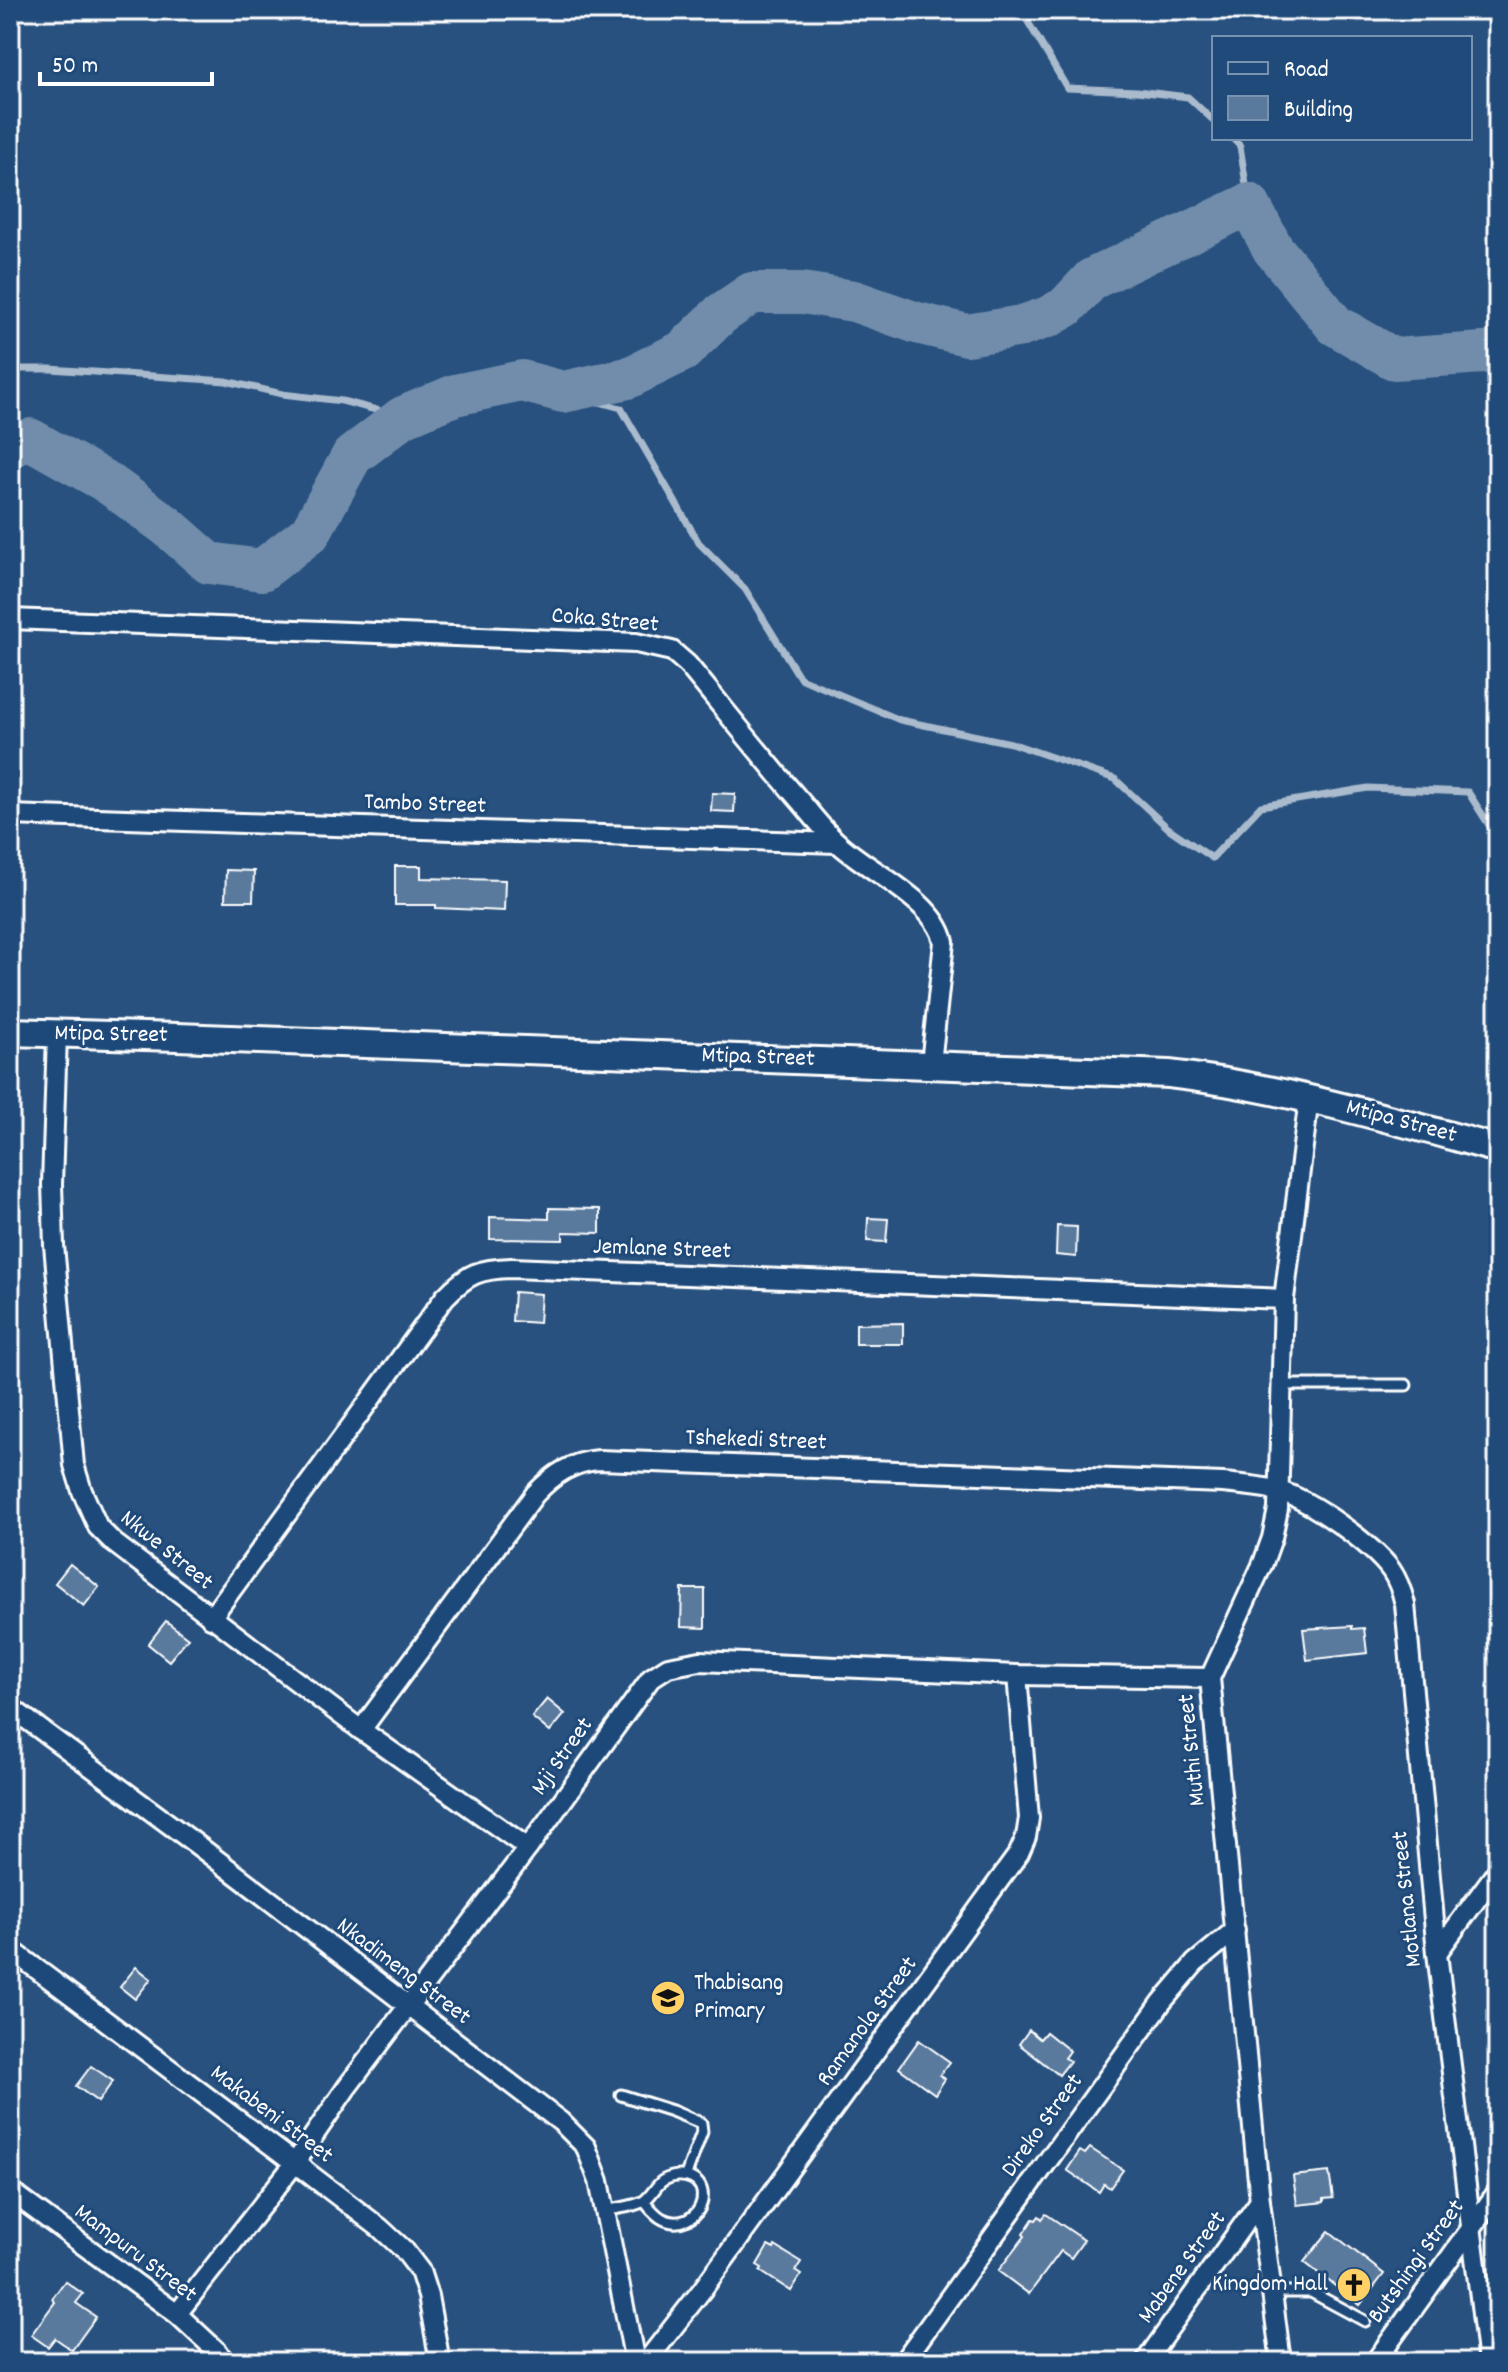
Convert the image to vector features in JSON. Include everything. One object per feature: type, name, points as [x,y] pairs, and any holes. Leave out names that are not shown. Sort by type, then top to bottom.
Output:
[{"type":"street","name":"Coka Street","points":[[10,619],[636,643],[672,651],[687,664],[776,774],[837,843],[935,920],[944,942],[931,1064]]},
{"type":"street","name":"Tambo Street","points":[[10,815],[837,843]]},
{"type":"street","name":"Mtipa Street","points":[[10,1032],[1169,1074],[1309,1098],[1498,1149]]},
{"type":"street","name":"Nkwe Street","points":[[57,1035],[52,1184],[54,1245],[74,1465],[98,1527],[114,1543],[211,1618],[361,1730],[528,1848]]},
{"type":"street","name":"Muthi Street","points":[[1281,2362],[1260,2201],[1210,1678],[1272,1538],[1280,1491],[1284,1299],[1309,1098]]},
{"type":"street","name":"Jemlane Street","points":[[211,1618],[445,1297],[460,1281],[482,1271],[512,1268],[1284,1299]]},
{"type":"street","name":"Tshekedi Street","points":[[361,1730],[535,1494],[549,1479],[583,1461],[1223,1483],[1280,1491]]},
{"type":"street","name":"Motlana Street","points":[[1280,1491],[1326,1515],[1379,1556],[1392,1571],[1405,1604],[1437,1953],[1488,2362]]},
{"type":"street","name":"Mji Street","points":[[177,2314],[295,2163],[347,2087],[528,1848],[638,1692],[651,1678],[668,1667],[700,1661],[1017,1675],[1210,1678]]},
{"type":"street","name":"Ramanola Street","points":[[646,2362],[702,2290],[1019,1853],[1029,1818],[1017,1675]]},
{"type":"street","name":"Nkadimeng Street","points":[[10,1707],[196,1844],[578,2137],[594,2164],[635,2362]]},
{"type":"street","points":[[1437,1953],[1498,1870]]},
{"type":"street","name":"Direko Street","points":[[903,2362],[1162,2002],[1195,1963],[1235,1930]]},
{"type":"street","name":"Makabeni Street","points":[[10,1949],[295,2163],[404,2250],[420,2271],[428,2296],[440,2362]]},
{"type":"street","name":"Mampuru Street","points":[[10,2191],[177,2314],[218,2352],[224,2362]]},
{"type":"street","name":"Butshingi Street","points":[[1375,2362],[1498,2191]]},
{"type":"street","name":"Mabene Street","points":[[1145,2362],[1260,2201]]},
{"type":"lane","points":[[1282,1385],[1406,1385]]},
{"type":"lane","points":[[621,2095],[701,2123],[699,2142],[686,2175]]},
{"type":"lane","points":[[605,2211],[645,2202],[660,2182],[673,2176],[686,2175],[697,2181],[702,2191],[696,2213],[687,2221],[677,2223],[664,2220],[645,2202]]},
{"type":"lane","points":[[1272,2292],[1311,2292],[1365,2321]]},
{"type":"building","points":[[712,793],[735,794],[734,812],[711,811]]},
{"type":"building","points":[[395,866],[421,866],[421,878],[505,880],[504,911],[395,905]]},
{"type":"building","points":[[226,870],[254,871],[253,901],[225,901]]},
{"type":"building","points":[[549,1208],[600,1209],[600,1233],[563,1232],[563,1240],[490,1239],[490,1217],[549,1219]]},
{"type":"building","points":[[868,1218],[888,1219],[886,1242],[867,1241]]},
{"type":"building","points":[[1057,1226],[1077,1227],[1076,1257],[1056,1255]]},
{"type":"building","points":[[514,1292],[541,1294],[539,1323],[512,1321]]},
{"type":"building","points":[[903,1323],[903,1344],[856,1344],[856,1324]]},
{"type":"building","points":[[70,1564],[99,1587],[84,1606],[55,1583]]},
{"type":"building","points":[[682,1589],[705,1589],[705,1628],[681,1627]]},
{"type":"building","points":[[166,1621],[188,1638],[169,1661],[148,1644]]},
{"type":"building","points":[[1352,1626],[1352,1629],[1364,1628],[1367,1653],[1307,1660],[1303,1629]]},
{"type":"building","points":[[547,1699],[565,1714],[550,1732],[532,1717]]},
{"type":"building","points":[[136,1967],[151,1979],[135,1999],[120,1987]]},
{"type":"building","points":[[1029,2030],[1040,2039],[1046,2032],[1070,2051],[1065,2058],[1070,2061],[1059,2075],[1019,2044]]},
{"type":"building","points":[[919,2040],[950,2062],[940,2075],[945,2079],[935,2094],[899,2068]]},
{"type":"building","points":[[91,2066],[113,2081],[98,2102],[76,2086]]},
{"type":"building","points":[[1090,2148],[1123,2170],[1110,2188],[1104,2184],[1099,2192],[1067,2170],[1080,2151],[1085,2154]]},
{"type":"building","points":[[1329,2172],[1333,2198],[1297,2205],[1293,2176]]},
{"type":"building","points":[[1046,2214],[1084,2240],[1071,2258],[1061,2251],[1029,2294],[998,2271],[1025,2236],[1023,2234],[1033,2219],[1039,2216],[1042,2219]]},
{"type":"building","name":"Kingdom Hall","points":[[1329,2231],[1384,2274],[1360,2305],[1304,2262]]},
{"type":"building","points":[[768,2246],[774,2249],[775,2246],[801,2262],[795,2271],[801,2275],[791,2291],[760,2271],[762,2268],[757,2265]]},
{"type":"building","points":[[65,2281],[83,2294],[76,2303],[96,2317],[72,2350],[55,2338],[48,2347],[31,2335],[55,2302],[52,2299]]},
{"type":"waterway","points":[[1021,10],[1067,88],[1188,97],[1212,119]]},
{"type":"waterway","points":[[1234,140],[1240,146],[1249,204]]},
{"type":"waterway","points":[[10,447],[30,439],[108,483],[167,526],[209,563],[262,570],[310,533],[352,456],[403,417],[455,395],[522,381],[563,392],[628,378],[683,351],[721,314],[752,293],[802,293],[854,301],[917,323],[967,335],[1022,326],[1066,307],[1092,279],[1249,204],[1273,249],[1335,325],[1394,359],[1498,352]]},
{"type":"waterway","points":[[10,369],[226,381],[282,394],[342,401],[403,417]]},
{"type":"waterway","points":[[563,392],[621,408],[699,543],[745,589],[800,678],[900,720],[1011,743],[1115,779],[1168,828],[1212,858],[1261,806],[1368,788],[1468,792],[1498,839]]},
{"type":"place","name":"Thabisang Primary","points":[[668,1998]]},
{"type":"place","name":"Kingdom Hall","points":[[1354,2285]]}]
